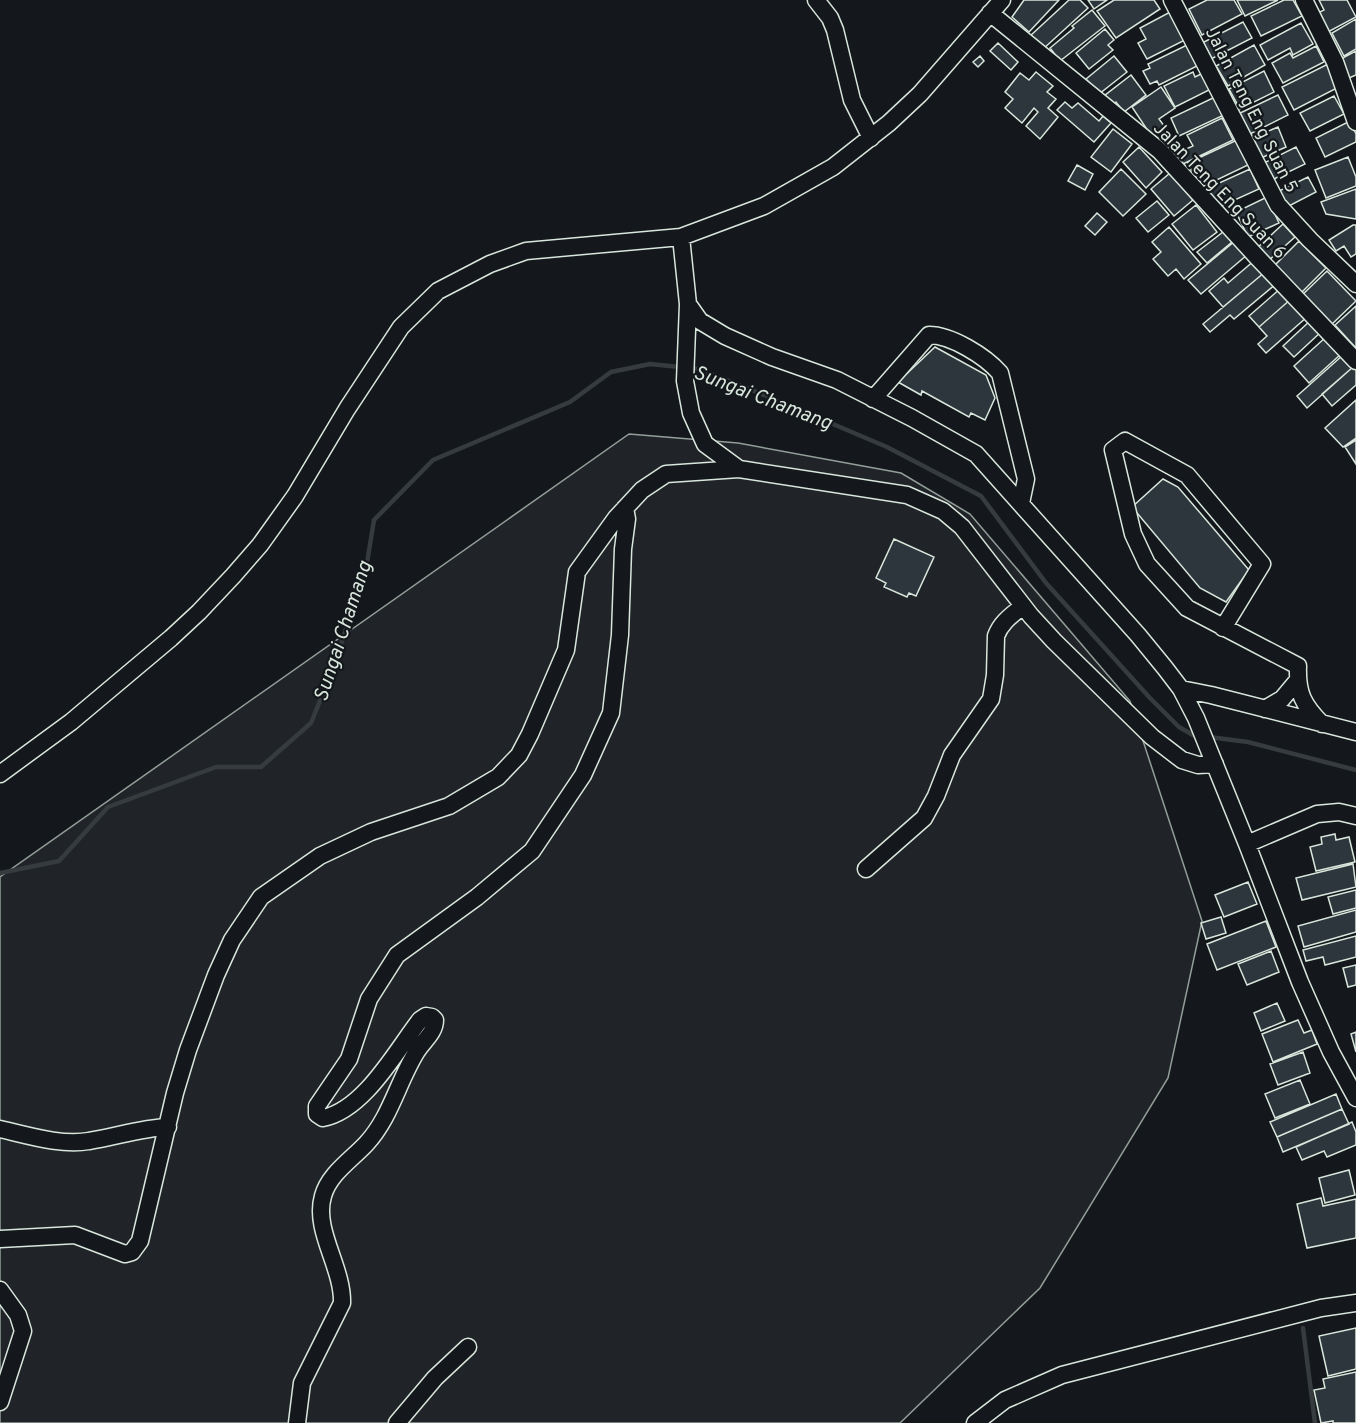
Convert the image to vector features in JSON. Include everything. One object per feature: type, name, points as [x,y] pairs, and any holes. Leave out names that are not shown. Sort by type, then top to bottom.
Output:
[{"type":"street","points":[[816,0],[830,18],[835,30],[852,100],[871,138]]},
{"type":"street","points":[[0,774],[71,722],[154,652],[199,612],[233,576],[260,545],[295,496],[401,327],[438,291],[490,264],[526,251],[681,237],[764,206],[833,166],[871,138],[920,94],[1002,0]]},
{"type":"street","name":"Jalan Teng Eng Suan 5","points":[[1172,0],[1278,205],[1310,240],[1356,284]]},
{"type":"street","points":[[1304,0],[1335,62],[1356,122]]},
{"type":"street","name":"Jalan Teng Eng Suan 6","points":[[990,13],[1160,151],[1356,361]]},
{"type":"street","points":[[681,237],[688,304],[685,381],[691,413],[705,444],[739,469]]},
{"type":"street","points":[[688,304],[700,321],[725,336],[772,357],[837,380],[976,454],[1138,635],[1181,689],[1196,718],[1299,982],[1331,1052],[1356,1098]]},
{"type":"street","points":[[873,399],[929,335],[942,335],[990,361],[1000,373],[1026,479],[1021,503]]},
{"type":"street","points":[[1223,628],[1262,564],[1187,475],[1125,441],[1113,450],[1133,534],[1147,564],[1187,608],[1223,628],[1298,666],[1298,681],[1303,702],[1322,724]]},
{"type":"street","points":[[0,1239],[75,1235],[125,1254],[132,1252],[140,1241],[175,1093],[202,1010],[232,940],[261,897],[320,856],[371,832],[449,806],[498,777],[519,755],[566,650],[577,572],[624,508],[642,490],[666,474],[739,469],[907,495],[943,511],[962,527],[1023,606],[1054,641],[1168,751],[1192,764],[1215,764]]},
{"type":"street","points":[[297,1423],[302,1383],[342,1303],[337,1270],[320,1217],[323,1196],[337,1172],[366,1143],[383,1121],[417,1049],[432,1032],[435,1020],[426,1016],[420,1020],[376,1079],[346,1109],[334,1116],[323,1118],[317,1114],[317,1106],[349,1059],[369,999],[397,955],[477,897],[532,850],[583,775],[611,713],[620,635],[622,549],[627,519],[624,508]]},
{"type":"street","points":[[866,869],[915,826],[929,809],[952,755],[991,699],[998,630],[1004,621],[1023,606]]},
{"type":"street","points":[[1265,709],[1282,699],[1298,681]]},
{"type":"street","points":[[1181,689],[1356,732]]},
{"type":"street","points":[[1247,844],[1317,813],[1339,812],[1356,816]]},
{"type":"street","points":[[0,1129],[50,1139],[82,1142],[148,1128],[168,1127]]},
{"type":"street","points":[[0,1290],[18,1314],[23,1331],[0,1402]]},
{"type":"street","points":[[975,1423],[1005,1400],[1062,1375],[1321,1308],[1356,1303]]},
{"type":"street","points":[[397,1423],[435,1378],[468,1347]]},
{"type":"shaded area","points":[[629,434],[738,443],[901,473],[970,514],[1130,701],[1202,921],[1168,1078],[1040,1288],[900,1423],[0,1423],[0,877]]},
{"type":"building","points":[[1024,0],[1059,0],[1029,32],[1012,17]]},
{"type":"building","points":[[1069,0],[1080,0],[1088,8],[1042,50],[1030,36]]},
{"type":"building","points":[[1088,0],[1107,0],[1094,9]]},
{"type":"building","points":[[1114,0],[1154,0],[1160,9],[1116,38],[1097,11]]},
{"type":"building","points":[[1207,0],[1234,0],[1242,14],[1202,35],[1189,9]]},
{"type":"building","points":[[1237,0],[1278,0],[1245,16]]},
{"type":"building","points":[[1284,0],[1293,0],[1302,16],[1261,36],[1251,16]]},
{"type":"building","points":[[1319,0],[1347,0],[1356,17],[1326,33],[1316,14],[1324,10]]},
{"type":"building","points":[[1092,10],[1105,26],[1060,61],[1050,48]]},
{"type":"building","points":[[1172,11],[1187,39],[1147,59],[1138,43],[1146,39],[1140,28]]},
{"type":"building","points":[[1356,19],[1356,49],[1344,56],[1332,33]]},
{"type":"building","points":[[1243,22],[1252,38],[1211,59],[1202,43]]},
{"type":"building","points":[[1301,23],[1313,44],[1293,55],[1290,48],[1268,60],[1260,45]]},
{"type":"building","points":[[1105,29],[1114,40],[1108,45],[1113,50],[1089,69],[1076,53]]},
{"type":"building","points":[[998,43],[1018,62],[1011,70],[990,51]]},
{"type":"building","points":[[1189,44],[1199,65],[1159,85],[1157,81],[1150,84],[1143,71],[1150,68],[1148,64]]},
{"type":"building","points":[[1254,45],[1265,65],[1228,86],[1216,66]]},
{"type":"building","points":[[1316,46],[1324,62],[1283,83],[1272,63],[1290,53],[1293,58]]},
{"type":"building","points":[[1356,51],[1356,75],[1349,78],[1339,60]]},
{"type":"building","points":[[980,56],[984,61],[978,67],[973,62]]},
{"type":"building","points":[[1114,56],[1127,72],[1099,94],[1086,79]]},
{"type":"building","points":[[1328,64],[1339,87],[1294,110],[1282,87]]},
{"type":"building","points":[[1264,71],[1274,92],[1240,109],[1229,89]]},
{"type":"building","points":[[1036,72],[1053,86],[1047,92],[1056,99],[1048,108],[1058,117],[1040,139],[1026,126],[1038,112],[1034,108],[1022,123],[1005,108],[1013,99],[1005,92],[1020,73],[1029,80]]},
{"type":"building","points":[[1193,72],[1195,77],[1203,73],[1211,89],[1175,107],[1164,86]]},
{"type":"building","points":[[1131,75],[1146,95],[1124,112],[1116,102],[1112,106],[1104,96]]},
{"type":"building","points":[[1161,87],[1175,108],[1159,119],[1165,127],[1152,137],[1132,107]]},
{"type":"building","points":[[1278,95],[1288,115],[1250,134],[1240,113]]},
{"type":"building","points":[[1334,96],[1344,114],[1310,131],[1300,113]]},
{"type":"building","points":[[1215,97],[1224,115],[1179,136],[1171,118]]},
{"type":"building","points":[[1065,102],[1072,108],[1078,103],[1099,121],[1103,116],[1111,123],[1094,142],[1057,110]]},
{"type":"building","points":[[1222,118],[1233,140],[1183,164],[1177,153],[1193,146],[1187,135]]},
{"type":"building","points":[[1350,121],[1356,134],[1356,142],[1325,157],[1316,138]]},
{"type":"building","points":[[1278,127],[1286,147],[1261,158],[1252,138]]},
{"type":"building","points":[[1113,129],[1132,144],[1111,172],[1091,157]]},
{"type":"building","points":[[1237,140],[1248,165],[1200,188],[1188,163]]},
{"type":"building","points":[[1139,147],[1162,172],[1146,188],[1123,162]]},
{"type":"building","points":[[1296,147],[1305,164],[1272,180],[1264,163]]},
{"type":"building","points":[[1348,157],[1356,177],[1356,186],[1326,198],[1315,170]]},
{"type":"building","points":[[1077,165],[1093,174],[1085,190],[1068,181]]},
{"type":"building","points":[[1121,169],[1146,194],[1123,216],[1099,192]]},
{"type":"building","points":[[1250,169],[1259,189],[1217,208],[1208,188]]},
{"type":"building","points":[[1170,173],[1193,200],[1174,216],[1151,189]]},
{"type":"building","points":[[1308,177],[1316,192],[1287,207],[1279,191]]},
{"type":"building","points":[[1356,189],[1356,219],[1326,214],[1321,202]]},
{"type":"building","points":[[1267,197],[1279,223],[1248,237],[1236,212]]},
{"type":"building","points":[[1157,201],[1169,215],[1148,232],[1136,218]]},
{"type":"building","points":[[1196,205],[1217,232],[1193,250],[1172,224]]},
{"type":"building","points":[[1097,213],[1107,222],[1095,235],[1085,226]]},
{"type":"building","points":[[1283,224],[1295,237],[1268,261],[1256,249]]},
{"type":"building","points":[[1356,225],[1356,254],[1351,257],[1344,246],[1336,251],[1329,240]]},
{"type":"building","points":[[1169,227],[1201,264],[1184,279],[1176,269],[1168,276],[1153,259],[1161,252],[1152,242]]},
{"type":"building","points":[[1223,232],[1232,242],[1207,263],[1197,252]]},
{"type":"building","points":[[1235,241],[1247,255],[1201,294],[1188,280]]},
{"type":"building","points":[[1299,241],[1326,268],[1300,294],[1273,267]]},
{"type":"building","points":[[1255,260],[1265,272],[1223,307],[1209,291],[1224,278],[1228,283]]},
{"type":"building","points":[[1327,271],[1356,301],[1330,326],[1301,296]]},
{"type":"building","points":[[1265,272],[1276,284],[1234,319],[1230,315],[1210,332],[1203,324]]},
{"type":"building","points":[[1281,288],[1291,299],[1259,327],[1249,316]]},
{"type":"building","points":[[1291,299],[1307,317],[1266,353],[1258,344],[1267,336],[1259,327]]},
{"type":"building","points":[[1356,306],[1356,348],[1335,325]]},
{"type":"building","points":[[1312,319],[1322,331],[1294,357],[1283,346]]},
{"type":"building","points":[[1326,337],[1341,354],[1309,383],[1294,366]]},
{"type":"building","points":[[935,347],[986,375],[995,398],[985,420],[971,413],[969,417],[922,391],[921,395],[898,382]]},
{"type":"building","points":[[1343,355],[1353,367],[1307,408],[1297,396]]},
{"type":"building","points":[[1353,367],[1356,370],[1356,385],[1332,406],[1322,394]]},
{"type":"building","points":[[1356,400],[1356,438],[1343,447],[1325,428]]},
{"type":"building","points":[[1356,440],[1356,464],[1345,447]]},
{"type":"building","points":[[1163,479],[1178,487],[1249,570],[1226,602],[1200,588],[1132,507]]},
{"type":"building","points":[[894,539],[934,557],[916,596],[909,593],[907,597],[884,587],[886,583],[876,578]]},
{"type":"building","points":[[1335,834],[1336,840],[1349,837],[1355,862],[1316,871],[1310,847],[1322,844],[1321,837]]},
{"type":"building","points":[[1353,864],[1356,887],[1302,900],[1296,878]]},
{"type":"building","points":[[1248,882],[1257,904],[1224,917],[1215,895]]},
{"type":"building","points":[[1356,890],[1356,908],[1333,914],[1328,897]]},
{"type":"building","points":[[1356,910],[1356,932],[1304,947],[1298,926]]},
{"type":"building","points":[[1221,917],[1226,933],[1206,939],[1201,923]]},
{"type":"building","points":[[1266,921],[1276,947],[1217,970],[1207,944]]},
{"type":"building","points":[[1356,936],[1356,957],[1325,965],[1323,957],[1306,961],[1303,950]]},
{"type":"building","points":[[1271,951],[1279,972],[1247,985],[1238,964]]},
{"type":"building","points":[[1356,965],[1356,985],[1348,987],[1343,968]]},
{"type":"building","points":[[1277,1003],[1285,1021],[1261,1031],[1254,1013]]},
{"type":"building","points":[[1298,1020],[1304,1033],[1312,1030],[1317,1044],[1273,1062],[1262,1034]]},
{"type":"building","points":[[1356,1032],[1356,1052],[1351,1034]]},
{"type":"building","points":[[1303,1052],[1310,1073],[1278,1085],[1270,1064]]},
{"type":"building","points":[[1300,1080],[1310,1104],[1275,1118],[1265,1094]]},
{"type":"building","points":[[1336,1094],[1342,1109],[1277,1137],[1270,1122]]},
{"type":"building","points":[[1342,1109],[1349,1124],[1283,1152],[1277,1137]]},
{"type":"building","points":[[1352,1122],[1356,1132],[1356,1145],[1327,1157],[1324,1151],[1302,1160],[1296,1147]]},
{"type":"building","points":[[1349,1170],[1355,1195],[1325,1203],[1319,1178]]},
{"type":"building","points":[[1321,1198],[1323,1206],[1356,1199],[1356,1238],[1307,1248],[1297,1204]]},
{"type":"building","points":[[1356,1328],[1356,1369],[1328,1376],[1319,1336]]},
{"type":"building","points":[[1356,1372],[1356,1423],[1333,1423],[1333,1421],[1321,1423],[1314,1390],[1325,1388],[1323,1379]]},
{"type":"waterway","name":"Sungai Chamang","points":[[0,873],[59,861],[108,807],[216,767],[261,767],[311,723],[332,671],[366,569],[374,520],[433,460],[570,402],[611,372],[650,364],[699,369],[887,447],[981,496],[1046,583],[1150,698],[1179,727],[1198,736]]},
{"type":"waterway","name":"Sungai Chamang","points":[[1209,737],[1248,742],[1356,770]]},
{"type":"waterway","points":[[1303,1328],[1315,1423]]}]
